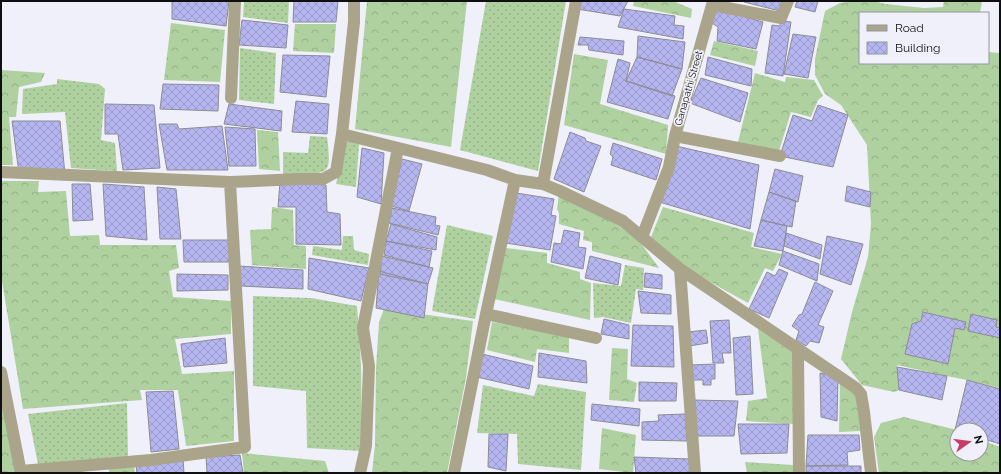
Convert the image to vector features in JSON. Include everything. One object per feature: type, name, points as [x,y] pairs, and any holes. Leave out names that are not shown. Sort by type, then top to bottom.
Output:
[{"type":"street","points":[[231,98],[235,1]]},
{"type":"street","points":[[1,172],[230,182],[324,179],[336,172],[342,134],[354,22],[354,1]]},
{"type":"street","points":[[543,184],[576,1]]},
{"type":"street","name":"Ganapathi Street","points":[[642,237],[669,168],[675,136],[711,3],[781,18],[788,1]]},
{"type":"street","points":[[342,134],[487,170],[515,180],[543,184],[623,221],[680,269],[856,388],[861,394],[871,473]]},
{"type":"street","points":[[675,136],[780,156]]},
{"type":"street","points":[[360,473],[366,446],[369,366],[363,328],[398,148]]},
{"type":"street","points":[[454,473],[515,180]]},
{"type":"street","points":[[1,372],[21,472],[151,460],[245,447],[230,182]]},
{"type":"street","points":[[680,269],[694,473]]},
{"type":"street","points":[[486,314],[596,338]]},
{"type":"street","points":[[798,349],[799,473]]},
{"type":"green space","points":[[244,1],[289,1],[288,23],[243,17]]},
{"type":"green space","points":[[367,1],[467,1],[451,147],[355,129]]},
{"type":"green space","points":[[486,1],[566,1],[538,171],[460,150]]},
{"type":"green space","points":[[634,1],[673,1],[692,9],[691,18],[633,6]]},
{"type":"green space","points":[[872,1],[924,8],[943,7],[944,1],[982,1],[980,12],[859,12],[859,64],[989,64],[989,52],[1000,53],[1000,388],[897,365],[899,390],[894,392],[862,385],[841,359],[852,312],[868,257],[871,224],[867,145],[841,105],[825,94],[815,75],[815,59],[825,11],[840,3]]},
{"type":"green space","points":[[171,23],[225,30],[220,82],[164,80]]},
{"type":"green space","points":[[295,24],[336,24],[334,53],[293,51]]},
{"type":"green space","points":[[714,41],[758,51],[755,66],[710,55]]},
{"type":"green space","points":[[240,48],[276,53],[274,104],[239,100]]},
{"type":"green space","points":[[574,54],[608,60],[600,104],[668,125],[666,154],[564,125]]},
{"type":"green space","points":[[1,70],[45,73],[41,82],[19,87],[16,117],[9,117],[13,165],[1,165]]},
{"type":"green space","points":[[755,73],[785,82],[786,77],[814,80],[823,96],[818,100],[811,117],[791,112],[779,151],[738,142]]},
{"type":"green space","points":[[57,79],[99,84],[105,89],[101,140],[115,143],[117,171],[71,168],[65,112],[22,114],[23,89],[57,84]]},
{"type":"green space","points":[[257,130],[278,132],[280,171],[259,169]]},
{"type":"green space","points":[[310,136],[327,137],[329,160],[328,166],[325,170],[315,174],[283,174],[283,152],[308,153]]},
{"type":"green space","points":[[346,141],[359,144],[356,187],[336,184]]},
{"type":"green space","points":[[1,181],[39,181],[38,192],[66,191],[70,236],[99,235],[100,245],[176,245],[179,268],[169,271],[173,297],[231,301],[231,334],[175,339],[182,374],[234,371],[234,441],[186,446],[178,390],[140,390],[142,400],[23,409],[2,281]]},
{"type":"green space","points":[[559,194],[621,227],[640,242],[659,268],[592,251],[592,242],[583,240],[584,231],[559,224],[559,213],[557,209]]},
{"type":"green space","points":[[272,207],[293,210],[294,245],[306,246],[306,269],[252,265],[250,230],[271,229]]},
{"type":"green space","points":[[663,207],[754,233],[751,247],[782,254],[773,271],[765,268],[748,303],[685,268],[651,237]]},
{"type":"green space","points":[[447,225],[493,236],[475,319],[432,311]]},
{"type":"green space","points":[[343,236],[353,236],[354,250],[369,254],[368,265],[312,255],[313,246],[342,250]]},
{"type":"green space","points":[[506,248],[547,253],[547,263],[580,272],[580,279],[591,283],[590,320],[494,299]]},
{"type":"green space","points":[[625,265],[644,268],[643,290],[636,289],[631,323],[603,317],[594,318],[593,283],[621,286]]},
{"type":"green space","points":[[253,296],[311,298],[357,306],[361,365],[362,451],[307,448],[306,391],[253,386]]},
{"type":"green space","points":[[384,309],[473,321],[466,378],[447,473],[372,473],[375,445],[376,368],[379,322]]},
{"type":"green space","points":[[492,322],[569,336],[569,353],[537,349],[535,362],[487,350]]},
{"type":"green space","points":[[758,329],[793,352],[794,424],[746,421],[748,401],[767,398]]},
{"type":"green space","points":[[612,348],[628,349],[627,379],[637,383],[634,402],[609,400]]},
{"type":"green space","points":[[1,372],[21,473],[1,473]]},
{"type":"green space","points":[[840,382],[856,392],[859,406],[860,431],[839,432]]},
{"type":"green space","points":[[538,384],[586,392],[581,470],[518,464],[517,434],[477,433],[483,385],[534,396]]},
{"type":"green space","points":[[127,403],[128,457],[38,464],[28,414]]},
{"type":"green space","points":[[904,417],[949,428],[949,462],[989,462],[989,443],[1000,447],[1000,473],[879,473],[874,437],[881,423]]},
{"type":"green space","points":[[602,428],[636,435],[633,473],[599,469]]},
{"type":"green space","points":[[242,453],[325,461],[329,473],[244,473]]},
{"type":"green space","points":[[745,462],[793,465],[794,473],[747,473]]},
{"type":"green space","points":[[134,466],[135,473],[109,473],[109,469]]},
{"type":"building","points":[[172,1],[229,1],[226,26],[172,19]]},
{"type":"building","points":[[294,1],[338,1],[336,22],[293,22]]},
{"type":"building","points":[[578,1],[628,1],[620,16],[577,9]]},
{"type":"building","points":[[744,1],[782,1],[780,11]]},
{"type":"building","points":[[797,1],[818,1],[815,12],[795,7]]},
{"type":"building","points":[[624,9],[675,16],[674,25],[684,26],[683,39],[618,27]]},
{"type":"building","points":[[717,9],[763,22],[756,49],[717,41],[718,27],[712,23]]},
{"type":"building","points":[[242,20],[288,25],[286,48],[239,45]]},
{"type":"building","points":[[783,21],[791,22],[783,76],[765,73],[772,25],[779,26]]},
{"type":"building","points":[[793,34],[816,37],[808,78],[784,74]]},
{"type":"building","points":[[638,36],[685,42],[682,69],[637,57]]},
{"type":"building","points":[[580,37],[624,41],[623,55],[589,50],[588,45],[578,45]]},
{"type":"building","points":[[283,55],[330,56],[326,97],[280,92]]},
{"type":"building","points":[[637,57],[682,69],[672,96],[626,81]]},
{"type":"building","points":[[708,57],[752,69],[751,86],[705,75]]},
{"type":"building","points":[[618,59],[630,63],[626,81],[675,96],[668,119],[607,102]]},
{"type":"building","points":[[701,78],[748,93],[740,122],[690,103]]},
{"type":"building","points":[[163,84],[219,85],[218,111],[160,109]]},
{"type":"building","points":[[296,101],[329,104],[327,134],[292,132]]},
{"type":"building","points":[[105,104],[154,105],[160,168],[123,170],[118,134],[105,134]]},
{"type":"building","points":[[229,104],[282,111],[281,131],[224,124]]},
{"type":"building","points":[[818,105],[848,115],[833,167],[780,156],[793,115],[812,121]]},
{"type":"building","points":[[12,121],[60,121],[65,175],[19,173]]},
{"type":"building","points":[[159,124],[177,124],[179,129],[222,126],[228,170],[167,170]]},
{"type":"building","points":[[225,127],[255,129],[256,166],[229,166]]},
{"type":"building","points":[[570,132],[585,138],[586,141],[601,146],[584,192],[554,179]]},
{"type":"building","points":[[613,143],[662,159],[656,180],[611,165],[613,157],[610,154]]},
{"type":"building","points":[[676,146],[759,165],[750,229],[656,201]]},
{"type":"building","points":[[362,148],[384,153],[381,204],[357,197]]},
{"type":"building","points":[[402,159],[422,164],[409,211],[391,206]]},
{"type":"building","points":[[775,169],[803,176],[798,202],[769,192]]},
{"type":"building","points":[[280,182],[326,185],[327,212],[340,214],[341,245],[296,244],[296,207],[278,207]]},
{"type":"building","points":[[72,184],[90,184],[93,220],[73,221]]},
{"type":"building","points":[[103,184],[144,187],[147,240],[106,236]]},
{"type":"building","points":[[847,186],[871,192],[870,207],[845,201]]},
{"type":"building","points":[[157,187],[176,189],[181,239],[160,239]]},
{"type":"building","points":[[769,192],[796,201],[792,227],[761,220]]},
{"type":"building","points":[[516,193],[554,199],[551,215],[556,216],[550,250],[506,243]]},
{"type":"building","points":[[392,208],[436,217],[435,225],[440,226],[438,235],[389,223]]},
{"type":"building","points":[[761,220],[787,226],[783,251],[754,246]]},
{"type":"building","points":[[391,224],[437,237],[436,250],[386,241]]},
{"type":"building","points":[[564,230],[580,233],[578,247],[586,248],[583,269],[551,262],[554,243],[561,244]]},
{"type":"building","points":[[786,233],[822,245],[820,259],[784,246]]},
{"type":"building","points":[[827,236],[863,244],[851,285],[820,274]]},
{"type":"building","points":[[183,240],[229,240],[232,262],[184,262]]},
{"type":"building","points":[[386,241],[432,251],[429,267],[384,255]]},
{"type":"building","points":[[783,251],[819,264],[817,281],[779,265]]},
{"type":"building","points":[[382,256],[433,268],[428,284],[380,274]]},
{"type":"building","points":[[590,256],[621,264],[618,285],[585,278]]},
{"type":"building","points":[[309,258],[369,268],[361,301],[308,289]]},
{"type":"building","points":[[239,266],[303,270],[303,289],[240,286]]},
{"type":"building","points":[[779,269],[788,273],[769,318],[749,309],[767,272],[775,276]]},
{"type":"building","points":[[379,271],[428,284],[424,318],[376,308]]},
{"type":"building","points":[[645,273],[662,275],[662,289],[644,287]]},
{"type":"building","points":[[177,274],[228,275],[228,290],[177,291]]},
{"type":"building","points":[[815,282],[833,291],[818,325],[824,327],[819,343],[810,341],[806,346],[796,340],[799,331],[792,326],[799,315],[802,314]]},
{"type":"building","points":[[638,291],[671,295],[671,314],[641,313]]},
{"type":"building","points":[[923,312],[966,322],[964,330],[955,328],[948,364],[905,354],[912,324],[921,321]]},
{"type":"building","points":[[971,314],[997,320],[996,327],[1000,328],[1000,338],[968,331]]},
{"type":"building","points":[[604,319],[629,325],[629,339],[601,334]]},
{"type":"building","points":[[729,320],[731,353],[722,353],[724,363],[713,363],[710,321]]},
{"type":"building","points":[[633,325],[673,326],[674,367],[631,366]]},
{"type":"building","points":[[706,330],[708,343],[689,346],[688,332]]},
{"type":"building","points":[[750,336],[753,394],[736,395],[733,338]]},
{"type":"building","points":[[225,338],[227,363],[184,367],[181,344]]},
{"type":"building","points":[[539,353],[586,361],[587,383],[538,377]]},
{"type":"building","points":[[482,354],[533,366],[529,389],[477,377]]},
{"type":"building","points":[[715,364],[715,379],[711,379],[711,385],[703,385],[703,380],[691,380],[690,365]]},
{"type":"building","points":[[897,367],[947,376],[942,400],[899,390]]},
{"type":"building","points":[[820,373],[838,377],[837,421],[821,417]]},
{"type":"building","points":[[967,380],[1000,389],[1000,444],[989,441],[989,422],[957,422]]},
{"type":"building","points":[[639,382],[677,383],[676,401],[639,401]]},
{"type":"building","points":[[173,391],[179,449],[151,452],[146,392]]},
{"type":"building","points":[[693,400],[738,401],[734,436],[694,436]]},
{"type":"building","points":[[592,404],[640,409],[639,426],[591,420]]},
{"type":"building","points":[[685,414],[687,441],[642,440],[642,422],[659,421],[658,415]]},
{"type":"building","points":[[738,424],[789,424],[787,453],[741,454]]},
{"type":"building","points":[[489,434],[508,434],[506,471],[488,467]]},
{"type":"building","points":[[808,435],[859,435],[860,450],[847,452],[848,465],[806,466]]},
{"type":"building","points":[[240,455],[243,473],[207,473],[206,457]]},
{"type":"building","points":[[634,457],[690,459],[691,473],[636,473]]},
{"type":"building","points":[[183,459],[184,473],[137,473],[136,465]]},
{"type":"building","points":[[806,466],[861,466],[861,473],[806,473]]}]
